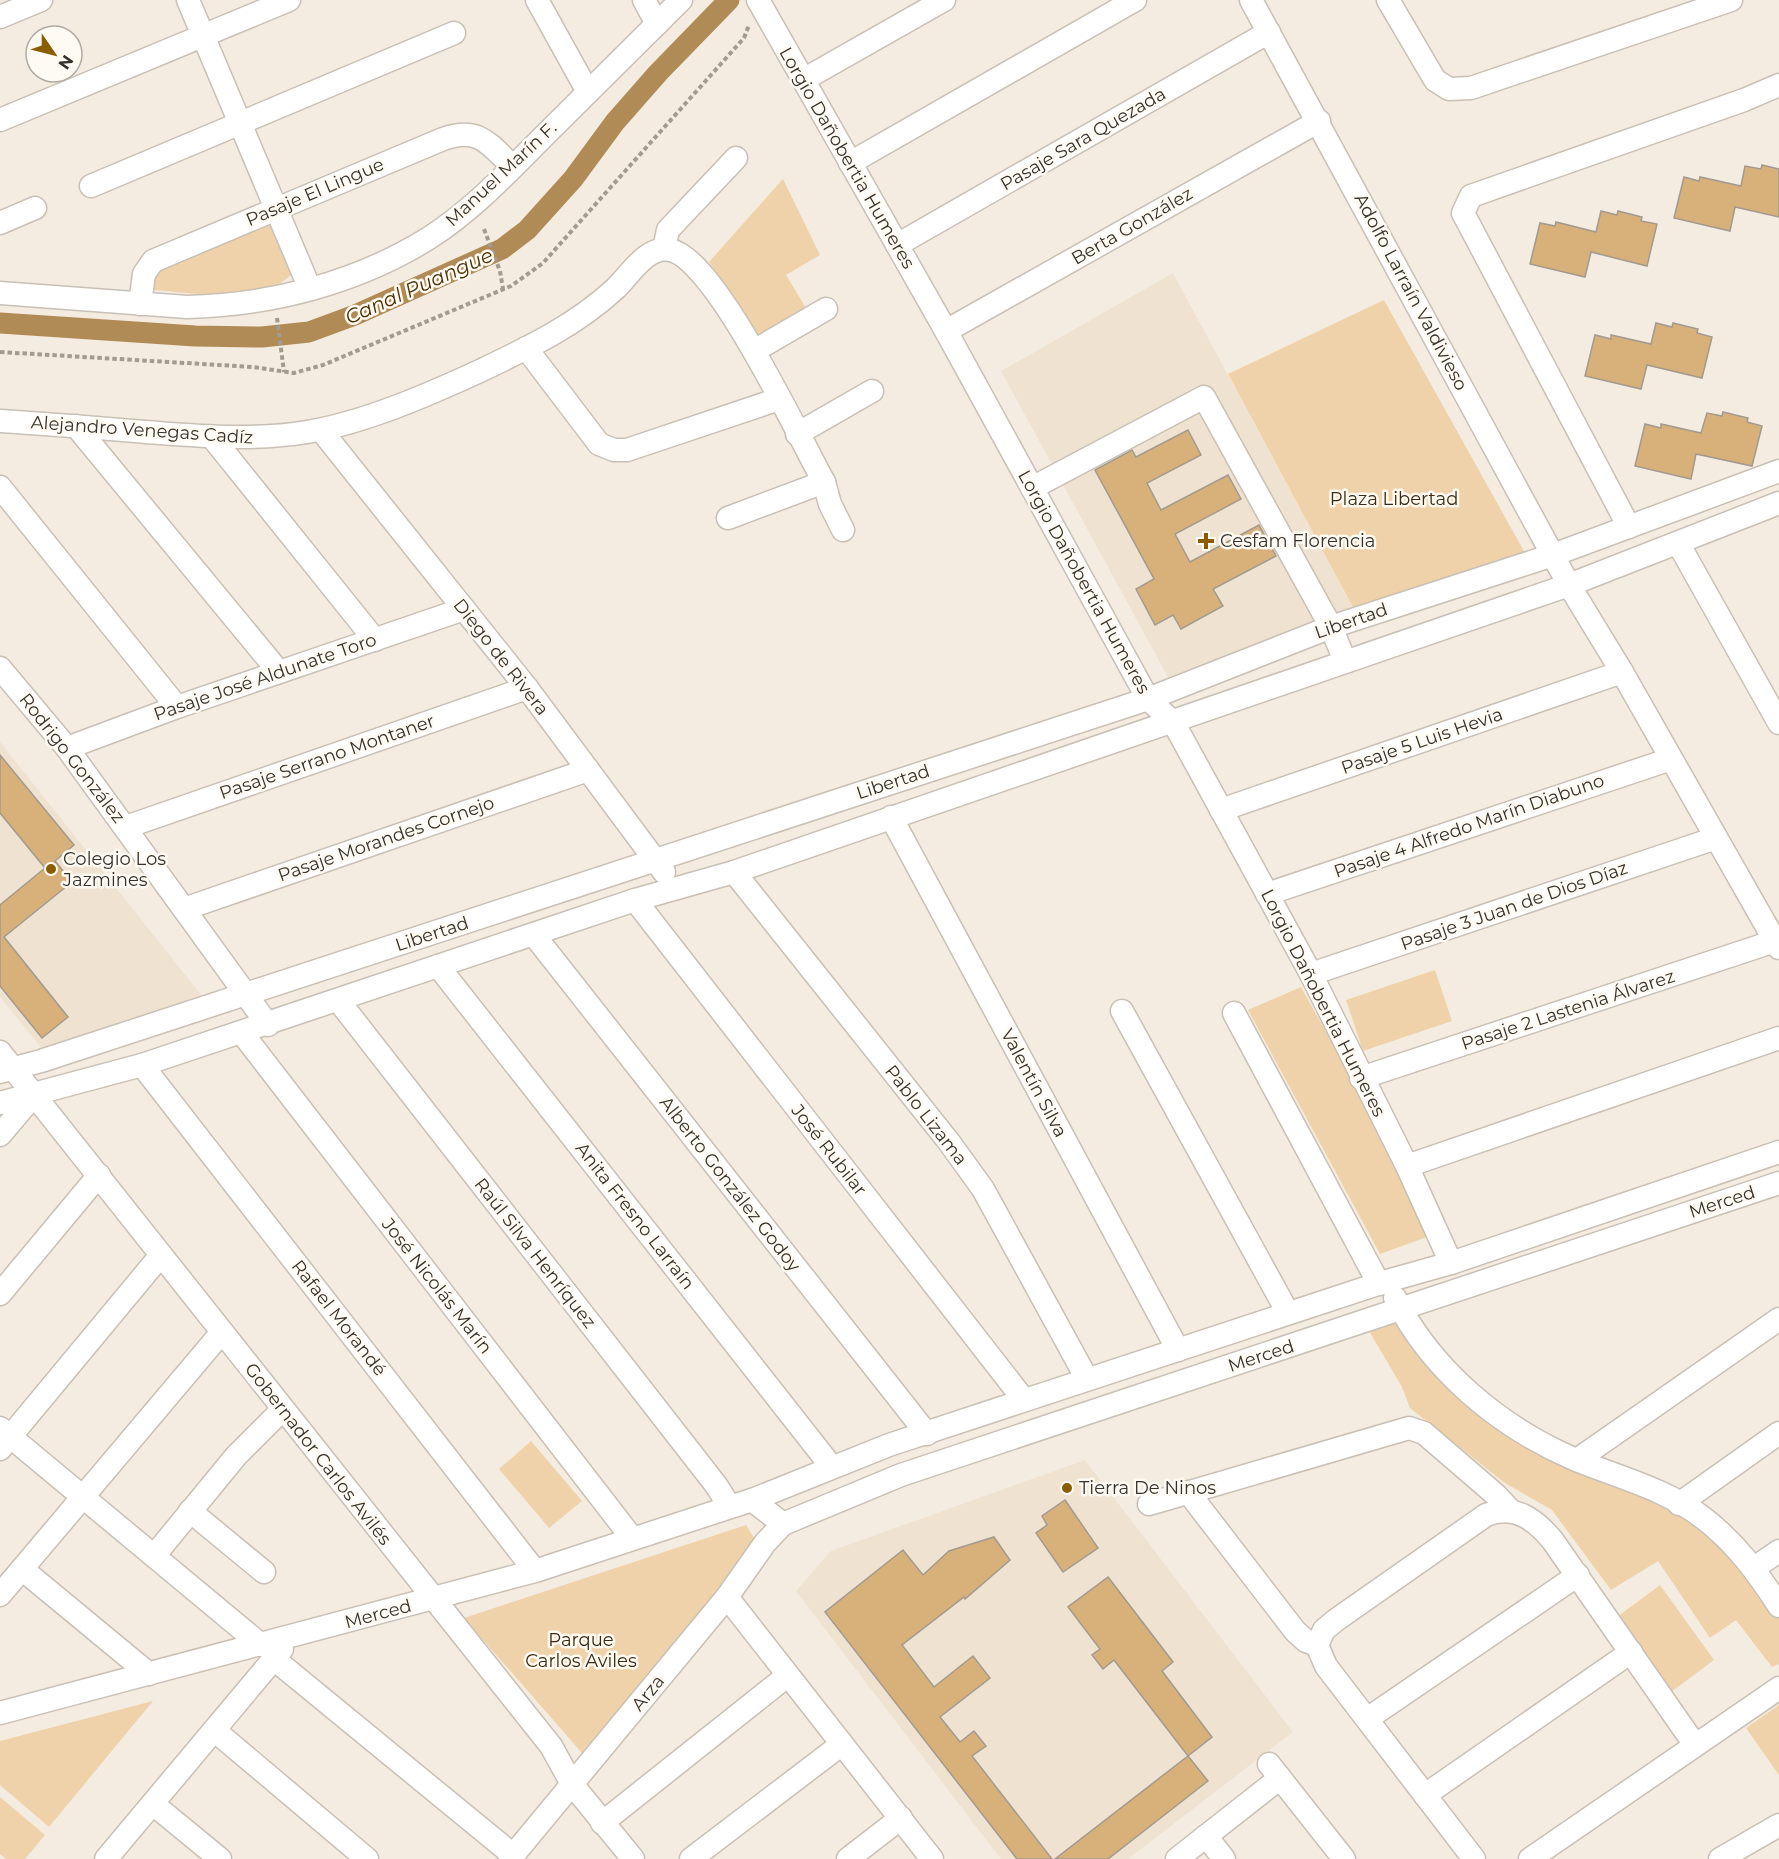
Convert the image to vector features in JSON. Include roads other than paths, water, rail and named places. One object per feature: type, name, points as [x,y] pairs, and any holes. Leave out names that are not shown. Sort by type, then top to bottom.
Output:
[{"type":"street","points":[[0,17],[42,0]]},
{"type":"street","points":[[188,0],[310,289]]},
{"type":"street","points":[[0,120],[289,0]]},
{"type":"street","points":[[537,0],[588,92]]},
{"type":"street","points":[[644,0],[657,24]]},
{"type":"street","name":"Manuel Marín F.","points":[[0,293],[140,304],[217,306],[274,298],[310,289],[371,268],[416,246],[453,221],[513,167],[681,0]]},
{"type":"street","name":"Lorgio Dañobertia Humeres","points":[[758,0],[946,332],[1148,699],[1173,722],[1311,974],[1407,1166],[1451,1263]]},
{"type":"street","points":[[804,80],[944,0]]},
{"type":"street","points":[[850,163],[1135,0]]},
{"type":"street","name":"Adolfo Larraín Valdivieso","points":[[1251,0],[1319,121],[1569,585],[1623,672],[1777,945]]},
{"type":"street","points":[[1392,1],[1435,80],[1449,89],[1463,90],[1731,0]]},
{"type":"street","name":"Pasaje Sara Quezada","points":[[897,245],[1269,32]]},
{"type":"street","points":[[91,186],[454,33]]},
{"type":"street","points":[[1629,527],[1463,213],[1471,196],[1744,100],[1779,85]]},
{"type":"street","name":"Berta González","points":[[946,332],[1319,121]]},
{"type":"street","name":"Pasaje El Lingue","points":[[140,304],[144,274],[153,261],[443,139],[462,133],[486,140],[513,167]]},
{"type":"street","points":[[736,158],[668,230],[664,249],[682,255],[711,284],[754,351],[824,482],[830,504],[843,530]]},
{"type":"street","points":[[0,223],[35,208]]},
{"type":"street","name":"Alejandro Venegas Cadíz","points":[[0,421],[212,437],[277,436],[321,430],[433,391],[526,348],[578,319],[624,281],[645,258],[664,249]]},
{"type":"street","points":[[754,351],[826,309]]},
{"type":"street","points":[[526,348],[599,444],[614,450],[627,450],[779,399]]},
{"type":"street","points":[[797,434],[872,391]]},
{"type":"street","points":[[1032,488],[1204,397],[1331,627],[1345,661]]},
{"type":"street","points":[[76,426],[279,672]]},
{"type":"street","name":"Diego de Rivera","points":[[321,430],[527,688],[677,888]]},
{"type":"street","points":[[212,437],[375,640]]},
{"type":"street","name":"Libertad","points":[[7,1071],[1148,699],[1331,627],[1553,555],[1779,471]]},
{"type":"street","points":[[728,518],[824,482]]},
{"type":"street","points":[[0,487],[177,707]]},
{"type":"street","name":"Libertad","points":[[0,1103],[142,1065],[635,900],[734,872],[1569,585],[1678,543],[1776,512]]},
{"type":"street","points":[[1678,543],[1779,723]]},
{"type":"street","name":"Pasaje José Aldunate Toro","points":[[67,748],[177,707],[464,609]]},
{"type":"street","name":"Rodrigo González","points":[[0,668],[67,748],[268,1024]]},
{"type":"street","name":"Pasaje 5 Luis Hevia","points":[[1221,810],[1623,672]]},
{"type":"street","name":"Pasaje Serrano Montaner","points":[[126,827],[527,688]]},
{"type":"street","name":"Pasaje 4 Alfredo Marín Diabuno","points":[[1267,894],[1671,759]]},
{"type":"street","name":"Pasaje Morandes Cornejo","points":[[184,909],[588,770]]},
{"type":"street","name":"Valentín Silva","points":[[891,817],[1178,1350]]},
{"type":"street","name":"Pasaje 3 Juan de Dios Díaz","points":[[1311,974],[1716,838]]},
{"type":"street","name":"Pablo Lizama","points":[[734,872],[949,1142],[983,1189],[1088,1379]]},
{"type":"street","name":"José Rubilar","points":[[635,900],[1024,1400]]},
{"type":"street","name":"Alberto González Godoy","points":[[534,935],[927,1434]]},
{"type":"street","name":"Pasaje 2 Lastenia Álvarez","points":[[1361,1078],[1777,945]]},
{"type":"street","name":"Anita Fresno Larraín","points":[[438,966],[831,1466]]},
{"type":"street","name":"Raúl Silva Henríquez","points":[[338,1000],[716,1485],[730,1507]]},
{"type":"street","points":[[1122,1011],[1288,1313]]},
{"type":"street","points":[[1234,1013],[1383,1282],[1434,1355],[1472,1396],[1524,1433],[1577,1460],[1645,1486],[1701,1516],[1735,1546],[1754,1568],[1779,1606]]},
{"type":"street","name":"José Nicolás Marín","points":[[242,1033],[632,1538]]},
{"type":"street","points":[[1407,1166],[1779,1038]]},
{"type":"street","name":"Gobernador Carlos Avilés","points":[[0,1052],[7,1071],[34,1095],[99,1175],[432,1600],[551,1746],[572,1784],[633,1859]]},
{"type":"street","name":"Rafael Morandé","points":[[142,1065],[536,1571]]},
{"type":"street","points":[[0,1135],[34,1095]]},
{"type":"street","name":"Merced","points":[[0,1713],[149,1674],[267,1652],[293,1636],[536,1571],[752,1500],[831,1466],[1024,1400],[1383,1282],[1451,1263],[1779,1152]]},
{"type":"street","points":[[0,1294],[99,1175]]},
{"type":"street","name":"Merced","points":[[783,1524],[901,1475],[1779,1183]]},
{"type":"street","points":[[161,1255],[3,1438],[83,1496],[512,1857]]},
{"type":"street","points":[[1577,1460],[1779,1319]]},
{"type":"street","points":[[0,1595],[222,1332]]},
{"type":"street","points":[[154,1556],[248,1443],[283,1409]]},
{"type":"street","points":[[1149,1504],[1409,1428],[1424,1433],[1496,1495],[1510,1510],[1527,1516],[1544,1529],[1695,1744]]},
{"type":"street","points":[[1679,1504],[1779,1433]]},
{"type":"street","points":[[1188,1492],[1295,1631],[1306,1641],[1317,1645]]},
{"type":"street","points":[[752,1500],[783,1524]]},
{"type":"street","points":[[1474,1859],[1322,1660],[1317,1645],[1324,1630],[1336,1620],[1486,1515],[1510,1510]]},
{"type":"street","points":[[190,1511],[264,1572]]},
{"type":"street","name":"Arza","points":[[512,1857],[727,1597],[765,1543],[783,1524]]},
{"type":"street","points":[[1754,1568],[1779,1551]]},
{"type":"street","points":[[22,1569],[149,1674]]},
{"type":"street","points":[[1367,1719],[1578,1575]]},
{"type":"street","points":[[727,1597],[932,1859]]},
{"type":"street","points":[[106,1859],[214,1730],[267,1652]]},
{"type":"street","points":[[1425,1795],[1631,1652]]},
{"type":"street","points":[[602,1823],[787,1676]]},
{"type":"street","points":[[1530,1859],[1695,1744],[1779,1689]]},
{"type":"street","points":[[214,1730],[367,1859]]},
{"type":"street","points":[[691,1859],[842,1744]]},
{"type":"street","points":[[1177,1859],[1206,1836],[1274,1771],[1344,1859]]},
{"type":"street","points":[[153,1804],[220,1859]]},
{"type":"street","points":[[848,1859],[901,1818]]},
{"type":"street","points":[[1720,1859],[1779,1825]]},
{"type":"street","points":[[1206,1836],[1224,1859]]},
{"type":"waterway","name":"Canal Puangue","points":[[0,323],[195,336],[262,337],[309,332],[355,315],[502,249],[527,230],[573,179],[615,122],[658,73],[729,0]]},
{"type":"place","name":"Cesfam Florencia","points":[[1206,541]]},
{"type":"place","name":"Colegio Los Jazmines","points":[[51,869]]},
{"type":"place","name":"Tierra De Ninos","points":[[1067,1488]]},
{"type":"park label","name":"Plaza Libertad","points":[[1394,499]]},
{"type":"park label","name":"Parque Carlos Aviles","points":[[581,1650]]}]
